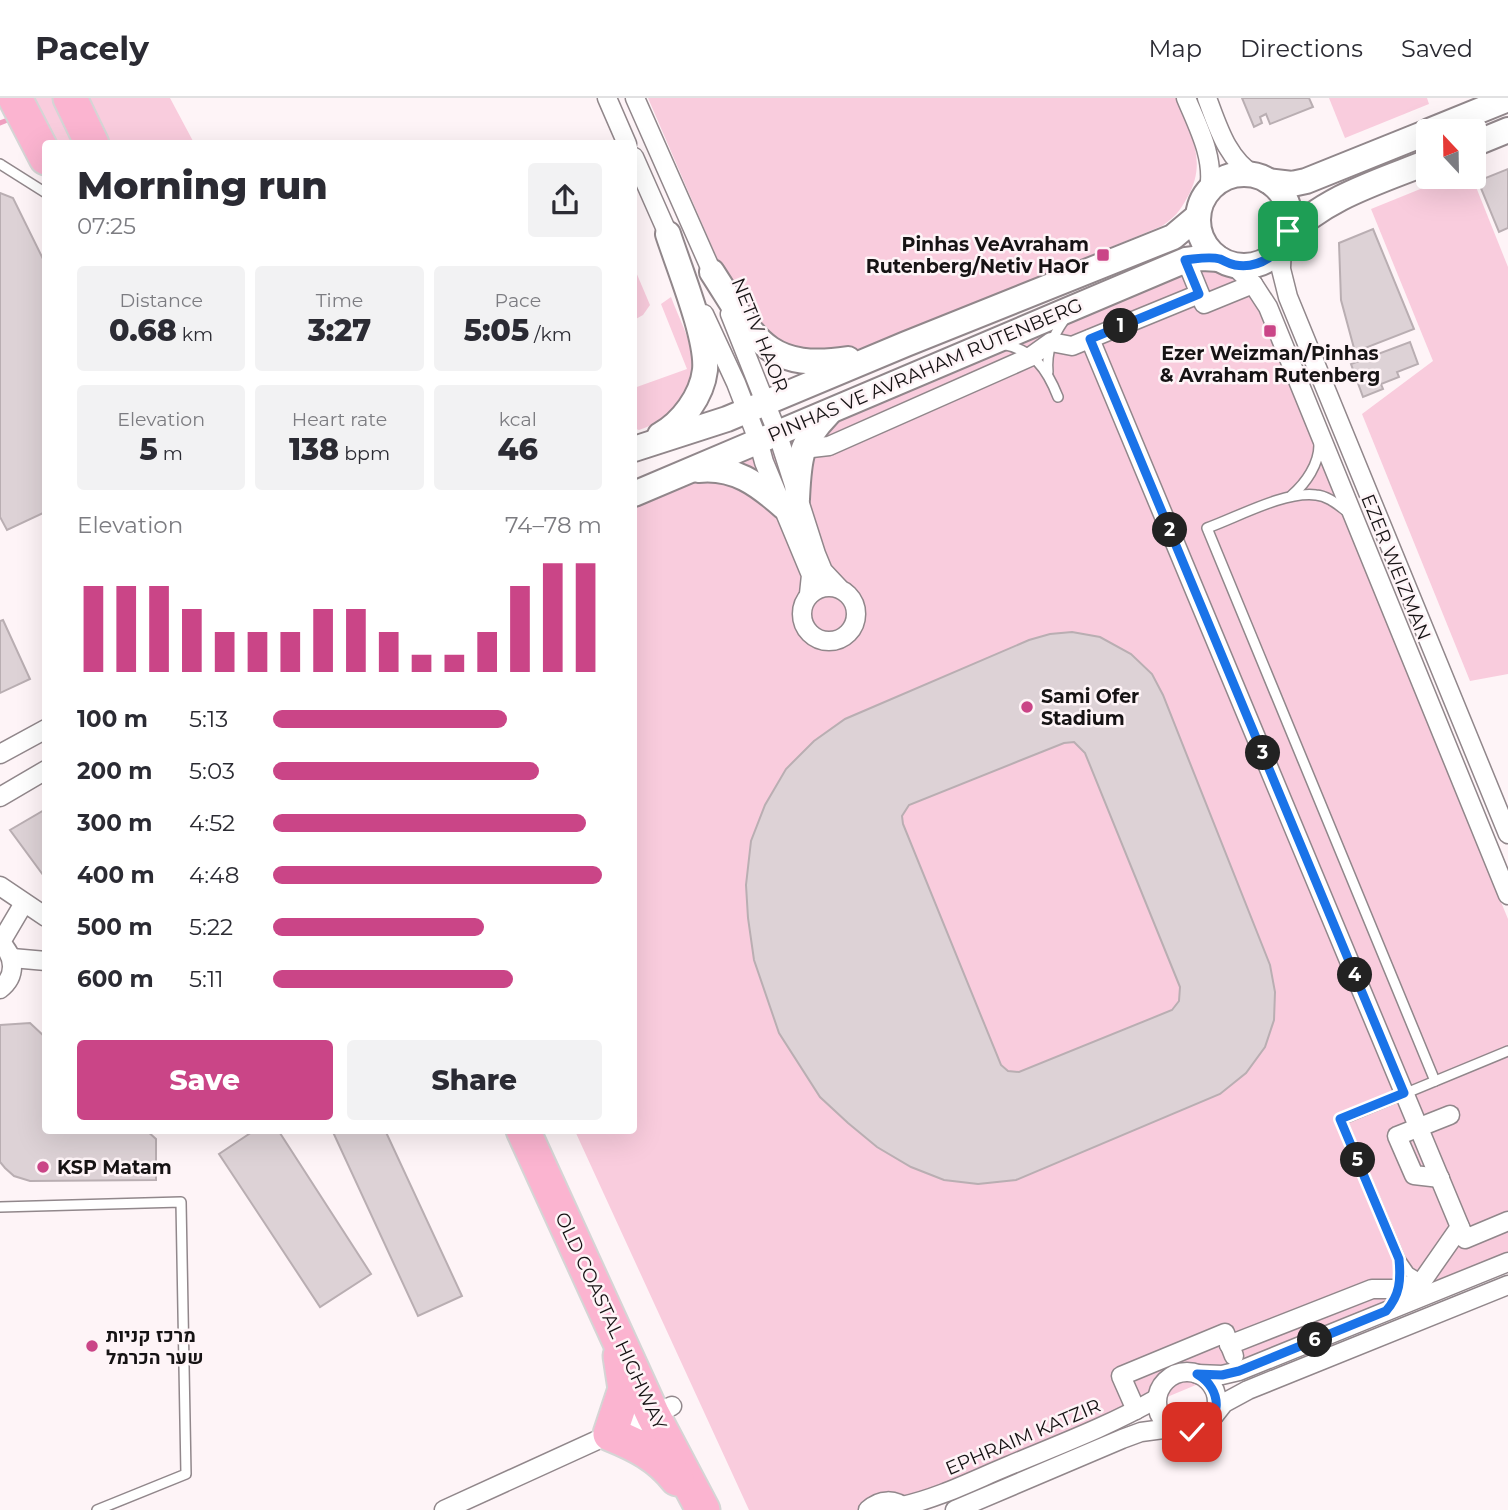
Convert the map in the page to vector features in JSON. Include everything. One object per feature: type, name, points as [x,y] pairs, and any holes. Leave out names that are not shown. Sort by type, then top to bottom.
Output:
[{"type":"highway","points":[[15,98],[42,150]]},
{"type":"highway","points":[[70,98],[90,140]]},
{"type":"highway","name":"OLD COASTAL HIGHWAY","points":[[525,1134],[595,1288],[720,1510]]},
{"type":"highway","name":"OLD COASTAL HIGHWAY","points":[[546,1134],[703,1510]]},
{"type":"highway","points":[[595,1288],[624,1373],[625,1389],[610,1434],[657,1457],[703,1510]]},
{"type":"main road","points":[[1460,119],[1508,99]]},
{"type":"main road","points":[[1486,139],[1508,130]]},
{"type":"main road","points":[[1416,137],[1306,181],[1292,184],[1234,176],[1220,181],[1209,190],[1201,202],[1198,216],[1201,237],[1209,250],[1226,262],[1246,266],[1261,262],[1273,255],[1303,220],[1328,205],[1416,167]]},
{"type":"main road","points":[[1262,179],[1283,196],[1289,210],[1289,224],[1284,241]]},
{"type":"main road","name":"PINHAS VE AVRAHAM RUTENBERG","points":[[637,445],[755,407],[1173,237],[1198,216]]},
{"type":"main road","points":[[637,445],[666,432],[682,416],[695,399],[705,369],[701,337],[668,234]]},
{"type":"main road","name":"PINHAS VE AVRAHAM RUTENBERG","points":[[637,493],[1185,260],[1202,258],[1226,262]]},
{"type":"main road","points":[[712,272],[750,330],[779,355],[800,362],[824,363],[906,344]]},
{"type":"main road","points":[[687,472],[711,469],[744,477],[791,503],[806,439],[832,410]]},
{"type":"street","points":[[607,98],[625,140]]},
{"type":"street","name":"NETIV HAOR","points":[[635,98],[756,375],[755,407]]},
{"type":"street","points":[[1186,98],[1208,155],[1211,173],[1209,190]]},
{"type":"street","points":[[1207,98],[1229,151],[1242,166],[1262,179]]},
{"type":"street","name":"NETIV HAOR","points":[[637,164],[736,383],[755,407],[768,436],[764,462],[791,503],[824,571],[839,588]]},
{"type":"street","name":"EZER WEIZMAN","points":[[1284,241],[1281,269],[1288,297],[1508,834]]},
{"type":"street","points":[[1185,260],[1203,304],[1253,284]]},
{"type":"street","name":"EZER WEIZMAN","points":[[1226,262],[1253,284],[1268,307],[1508,895]]},
{"type":"street","points":[[803,449],[830,446],[1030,357],[1051,342],[1072,346],[1199,294]]},
{"type":"street","points":[[1090,339],[1419,1128]]},
{"type":"street","name":"NETIV HAOR","points":[[791,503],[811,575],[809,594]]},
{"type":"street","points":[[827,587],[839,588],[853,601],[857,615],[849,633],[837,641],[818,639],[809,634],[803,626],[802,607],[809,594],[827,587]]},
{"type":"street","points":[[0,754],[42,731]]},
{"type":"street","points":[[0,797],[42,772]]},
{"type":"street","points":[[0,886],[42,915]]},
{"type":"street","points":[[0,989],[10,977],[12,958],[0,942],[24,903]]},
{"type":"street","points":[[12,958],[42,961]]},
{"type":"street","points":[[1450,1115],[1397,1136],[1414,1175],[1440,1178],[1465,1239],[1508,1221]]},
{"type":"street","points":[[1230,1345],[1372,1289],[1399,1289],[1423,1280],[1460,1227]]},
{"type":"street","points":[[1508,1262],[1239,1371],[1222,1375],[1187,1372],[1171,1377],[1159,1388],[1157,1409],[1163,1422],[1171,1429],[1181,1432],[1197,1431],[1206,1425],[1224,1403],[1248,1390],[1508,1285]]},
{"type":"street","points":[[1136,1410],[1121,1376],[1225,1333],[1239,1371]]},
{"type":"street","points":[[1197,1374],[1206,1379],[1217,1397],[1213,1417]]},
{"type":"street","name":"EPHRAIM KATZIR","points":[[868,1510],[878,1502],[886,1501],[904,1508],[933,1498],[1156,1399]]},
{"type":"street","points":[[444,1510],[662,1410]]},
{"type":"street","name":"EPHRAIM KATZIR","points":[[955,1510],[1122,1439],[1141,1432],[1171,1429]]},
{"type":"lane","points":[[0,164],[42,190]]},
{"type":"lane","points":[[1048,373],[1047,359],[1051,342],[1072,307]]},
{"type":"lane","points":[[991,342],[1010,345],[1041,364],[1048,373],[1058,397]]},
{"type":"lane","points":[[1291,496],[1310,473],[1319,454],[1319,433]]},
{"type":"lane","points":[[1353,516],[1331,500],[1317,495],[1291,496],[1208,528],[1435,1081]]},
{"type":"lane","points":[[1451,1285],[1433,1284],[1423,1280],[1409,1272],[1399,1259],[1340,1119],[1508,1051]]},
{"type":"lane","points":[[0,1207],[181,1202],[186,1474],[97,1510]]},
{"type":"lane","points":[[1386,1311],[1394,1302],[1399,1289],[1399,1259]]},
{"type":"shaded area","points":[[26,98],[55,98],[76,140],[48,140]]},
{"type":"shaded area","points":[[84,98],[170,98],[192,140],[105,140]]},
{"type":"shaded area","points":[[648,98],[1176,98],[1192,136],[1197,160],[1196,172],[1182,207],[1162,226],[887,340],[848,352],[788,349],[765,335],[722,270]]},
{"type":"shaded area","points":[[1329,98],[1427,98],[1429,104],[1345,138]]},
{"type":"shaded area","points":[[1420,189],[1477,189],[1508,267],[1508,674],[1470,681],[1362,414],[1433,361],[1371,209]]},
{"type":"shaded area","name":"Sami Ofer Stadium","points":[[1218,265],[1239,275],[1254,299],[1508,919],[1508,1255],[896,1510],[749,1510],[576,1134],[637,1134],[637,494],[1199,266]]},
{"type":"shaded area","points":[[637,274],[650,305],[637,318]]},
{"type":"shaded area","points":[[671,297],[687,335],[693,359],[692,385],[681,405],[672,413],[639,430],[637,387],[687,369],[661,304]]},
{"type":"building","points":[[1242,98],[1309,98],[1313,107],[1270,124],[1266,114],[1260,117],[1262,123],[1254,127]]},
{"type":"building","points":[[1508,169],[1508,228],[1499,232],[1481,189],[1486,189],[1486,178]]},
{"type":"building","points":[[0,193],[13,198],[42,257],[42,513],[7,530],[0,517]]},
{"type":"building","points":[[1373,229],[1414,329],[1355,352],[1341,300],[1339,243]]},
{"type":"building","points":[[1410,342],[1418,364],[1397,372],[1399,377],[1381,384],[1383,389],[1363,397],[1351,364]]},
{"type":"building","points":[[3,620],[30,679],[0,693],[0,621]]},
{"type":"building","points":[[1072,632],[1100,637],[1131,654],[1152,674],[1163,695],[1270,965],[1275,992],[1274,1020],[1265,1047],[1246,1073],[1220,1094],[1016,1180],[978,1184],[944,1180],[911,1167],[877,1147],[848,1123],[820,1097],[779,1033],[754,960],[746,885],[751,841],[765,805],[786,769],[814,741],[845,719],[1029,640]],"holes":[[[1074,742],[1085,753],[1180,987],[1179,1001],[1172,1010],[1019,1072],[1008,1071],[1001,1065],[902,816],[909,805],[1064,743]]]},
{"type":"building","points":[[42,811],[42,874],[10,830]]},
{"type":"building","points":[[30,1023],[42,1034],[42,1134],[150,1134],[156,1139],[156,1180],[30,1181],[14,1176],[5,1168],[0,1162],[0,1025]]},
{"type":"building","points":[[249,1134],[281,1134],[371,1274],[320,1307],[219,1154]]},
{"type":"building","points":[[334,1134],[387,1134],[462,1296],[418,1316]]},
{"type":"waterway","points":[[0,123],[5,121]]},
{"type":"place","name":"Pinhas VeAvraham Rutenberg/Netiv HaOr","points":[[1103,255]]},
{"type":"place","name":"Ezer Weizman/Pinhas & Avraham Rutenberg","points":[[1270,331]]},
{"type":"place","name":"Sami Ofer Stadium","points":[[1027,707]]},
{"type":"place","name":"KSP Matam","points":[[43,1167]]},
{"type":"place","name":"מרכז קניות שער הכרמל","points":[[92,1346]]},
{"type":"route","points":[[1192,1432],[1206,1425],[1217,1407],[1213,1387],[1197,1374],[1222,1375],[1239,1371],[1386,1311],[1394,1302],[1401,1278],[1399,1259],[1340,1119],[1404,1093],[1090,339],[1199,294],[1185,260],[1219,259],[1239,266],[1254,265],[1278,250],[1288,231]]}]
